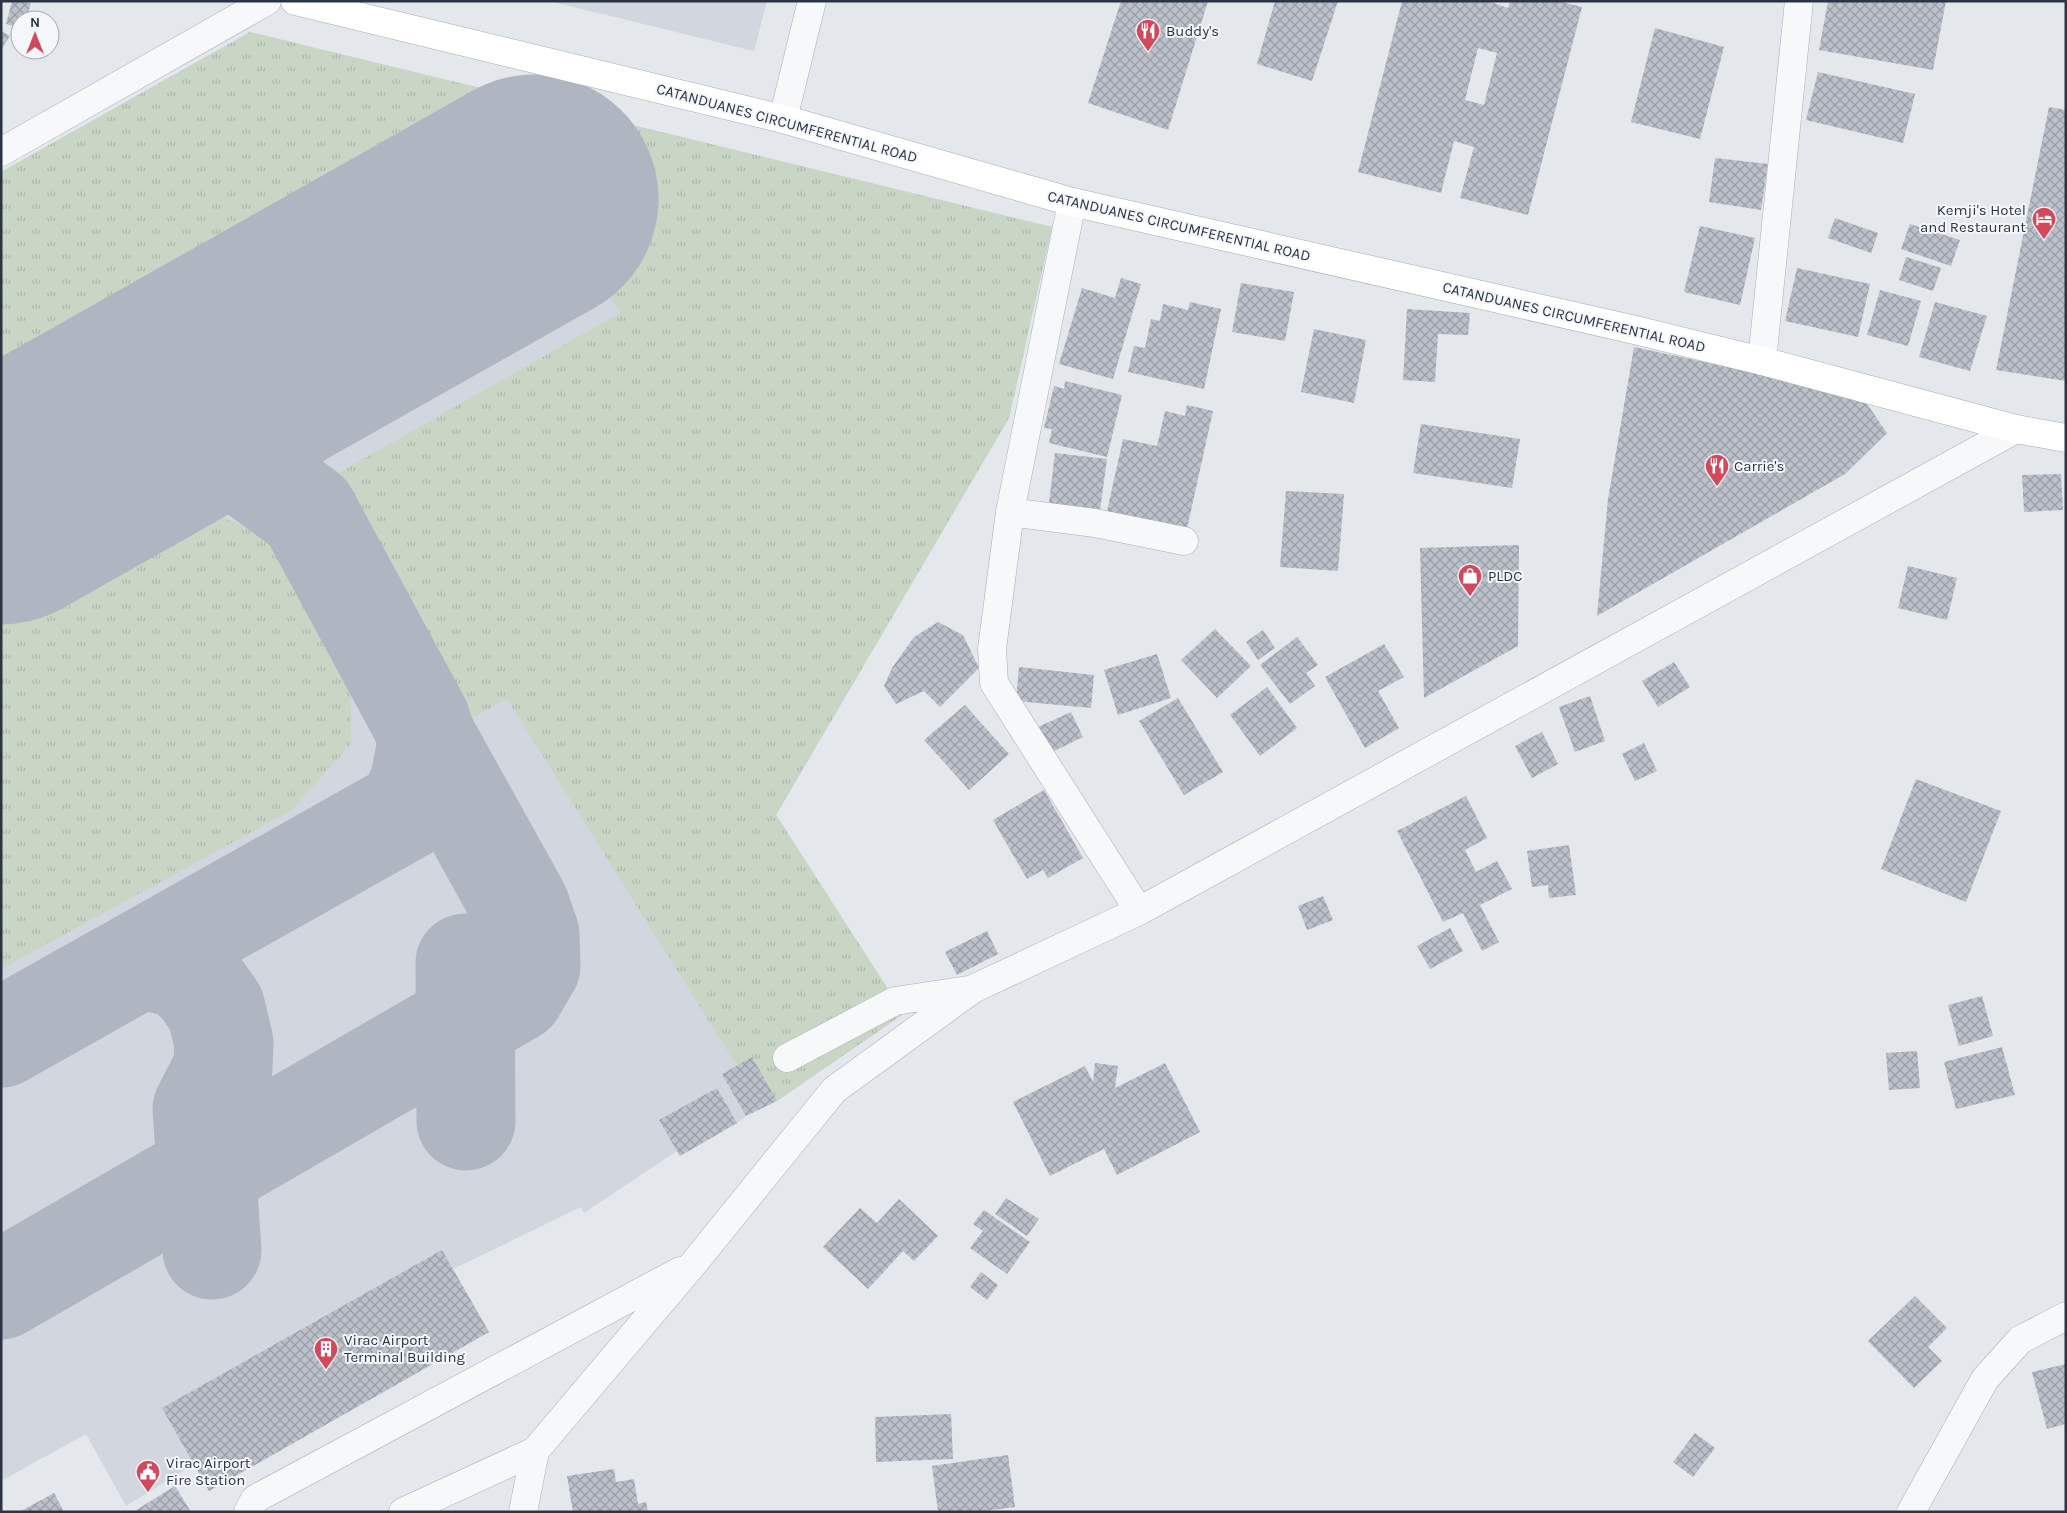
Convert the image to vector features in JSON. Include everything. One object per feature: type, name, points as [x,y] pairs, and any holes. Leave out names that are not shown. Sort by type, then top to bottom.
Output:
[{"type":"main road","name":"CATANDUANES CIRCUMFERENTIAL ROAD","points":[[296,1],[783,119],[1072,202],[1635,330],[1762,361],[2016,430],[2066,438]]},
{"type":"street","points":[[1,152],[267,1]]},
{"type":"street","points":[[783,119],[812,1]]},
{"type":"street","points":[[1762,361],[1799,1]]},
{"type":"street","points":[[1072,202],[1010,512],[992,649],[994,683],[1140,911]]},
{"type":"street","points":[[404,1512],[535,1451],[694,1263],[834,1090],[973,989],[1140,911],[2016,430]]},
{"type":"street","points":[[1010,512],[1095,523],[1184,541]]},
{"type":"street","points":[[787,1058],[894,1001],[973,989]]},
{"type":"street","points":[[248,1512],[255,1499],[694,1263]]},
{"type":"street","points":[[1912,1512],[1985,1378],[2020,1340],[2066,1316]]},
{"type":"street","points":[[523,1512],[535,1451]]},
{"type":"shaded area","points":[[549,1],[767,1],[754,51]]},
{"type":"shaded area","points":[[250,32],[1052,227],[1009,418],[776,815],[886,986],[902,1015],[777,1101],[746,1116],[680,1156],[677,1151],[584,1213],[581,1207],[453,1269],[489,1332],[209,1491],[194,1464],[126,1506],[86,1434],[1,1481],[1,172]]},
{"type":"green space","points":[[250,32],[1052,227],[1009,418],[776,815],[886,986],[902,1015],[777,1101],[752,1057],[737,1066],[507,699],[461,724],[335,475],[620,313],[514,135],[462,121],[239,244],[258,271],[1,414],[1,172]]},
{"type":"green space","points":[[173,513],[215,514],[260,533],[294,570],[334,642],[351,694],[351,744],[292,810],[1,969],[1,590],[133,519]]},
{"type":"building","points":[[12,1],[31,3],[29,10],[10,10],[10,25],[6,24]]},
{"type":"building","name":"Buddy's","points":[[1121,1],[1208,1],[1168,130],[1088,103]]},
{"type":"building","points":[[1275,1],[1338,1],[1312,81],[1257,64]]},
{"type":"building","points":[[1402,1],[1488,1],[1508,8],[1510,1],[1558,1],[1582,7],[1528,215],[1460,198],[1474,147],[1454,141],[1441,193],[1358,172]],"holes":[[[1478,48],[1497,53],[1484,105],[1465,100]]]},
{"type":"building","points":[[1828,1],[1946,1],[1933,70],[1819,50]]},
{"type":"building","points":[[1655,28],[1724,47],[1700,139],[1631,122]]},
{"type":"building","points":[[1,31],[10,36],[1,50]]},
{"type":"building","points":[[1818,72],[1915,94],[1903,143],[1806,120]]},
{"type":"building","name":"Kemji's Hotel and Restaurant","points":[[2049,107],[2066,110],[2066,381],[1996,370]]},
{"type":"building","points":[[1715,158],[1768,164],[1761,210],[1709,202]]},
{"type":"building","points":[[1835,218],[1878,233],[1871,253],[1828,238]]},
{"type":"building","points":[[1910,224],[1960,240],[1951,266],[1901,249]]},
{"type":"building","points":[[1700,226],[1755,238],[1740,305],[1684,292]]},
{"type":"building","points":[[1906,257],[1941,268],[1933,291],[1899,280]]},
{"type":"building","points":[[1797,268],[1870,284],[1858,337],[1785,321]]},
{"type":"building","points":[[1121,278],[1141,284],[1113,379],[1059,364],[1082,288],[1115,298]]},
{"type":"building","points":[[1241,283],[1294,292],[1285,341],[1232,332]]},
{"type":"building","points":[[1880,290],[1921,301],[1908,346],[1867,335]]},
{"type":"building","points":[[1190,302],[1221,309],[1204,389],[1128,372],[1134,346],[1145,348],[1151,319],[1160,321],[1163,304],[1188,310]]},
{"type":"building","points":[[1935,302],[1987,316],[1970,371],[1919,357]]},
{"type":"building","points":[[1407,309],[1470,313],[1468,335],[1438,334],[1435,382],[1403,380]]},
{"type":"building","points":[[1314,329],[1366,340],[1354,403],[1301,392]]},
{"type":"building","name":"Carrie's","points":[[1634,347],[1835,390],[1867,404],[1887,433],[1845,474],[1597,616],[1608,499]]},
{"type":"building","points":[[1065,381],[1122,395],[1107,457],[1049,443],[1052,429],[1044,428],[1054,386],[1064,389]]},
{"type":"building","points":[[1187,405],[1213,411],[1186,533],[1106,516],[1123,439],[1157,446],[1165,411],[1185,416]]},
{"type":"building","points":[[1421,424],[1520,439],[1512,488],[1413,473]]},
{"type":"building","points":[[1055,453],[1107,459],[1100,510],[1049,503]]},
{"type":"building","points":[[2061,474],[2063,510],[2024,512],[2022,475]]},
{"type":"building","points":[[1286,491],[1344,494],[1338,571],[1280,567]]},
{"type":"building","name":"PLDC","points":[[1519,545],[1518,646],[1424,698],[1420,548]]},
{"type":"building","points":[[1908,566],[1957,578],[1947,620],[1898,608]]},
{"type":"building","points":[[938,622],[963,635],[979,668],[940,707],[924,691],[896,704],[884,686],[892,668],[914,637]]},
{"type":"building","points":[[1215,629],[1251,666],[1217,698],[1181,660]]},
{"type":"building","points":[[1263,630],[1275,648],[1258,660],[1246,642]]},
{"type":"building","points":[[1297,637],[1318,665],[1306,673],[1315,686],[1290,704],[1260,665]]},
{"type":"building","points":[[1384,644],[1404,677],[1378,691],[1399,728],[1365,748],[1325,677]]},
{"type":"building","points":[[1157,654],[1171,698],[1118,715],[1104,670]]},
{"type":"building","points":[[1674,662],[1690,687],[1658,707],[1642,681]]},
{"type":"building","points":[[1019,667],[1094,675],[1091,708],[1016,701]]},
{"type":"building","points":[[1267,687],[1297,728],[1260,756],[1230,715]]},
{"type":"building","points":[[1590,696],[1605,741],[1575,752],[1559,707]]},
{"type":"building","points":[[1178,698],[1223,772],[1184,795],[1139,721]]},
{"type":"building","points":[[965,705],[1009,754],[969,790],[924,740]]},
{"type":"building","points":[[1071,712],[1083,737],[1050,753],[1038,727]]},
{"type":"building","points":[[1542,732],[1558,764],[1532,778],[1515,746]]},
{"type":"building","points":[[1644,743],[1657,771],[1635,781],[1622,754]]},
{"type":"building","points":[[1916,779],[2001,811],[1966,902],[1881,869]]},
{"type":"building","points":[[1044,790],[1083,858],[1048,878],[1043,870],[1027,879],[993,820]]},
{"type":"building","points":[[1466,796],[1487,838],[1465,850],[1476,872],[1497,861],[1512,889],[1480,905],[1499,942],[1482,951],[1463,913],[1443,922],[1397,831]]},
{"type":"building","points":[[1569,845],[1576,895],[1549,898],[1548,885],[1532,887],[1527,851]]},
{"type":"building","points":[[1323,896],[1333,920],[1307,930],[1298,906]]},
{"type":"building","points":[[1450,928],[1463,951],[1430,969],[1417,946]]},
{"type":"building","points":[[987,931],[998,954],[957,975],[945,952]]},
{"type":"building","points":[[1982,996],[1993,1036],[1959,1046],[1948,1005]]},
{"type":"building","points":[[2002,1047],[2015,1095],[1956,1109],[1944,1062]]},
{"type":"building","points":[[1917,1051],[1920,1088],[1889,1090],[1886,1053]]},
{"type":"building","points":[[752,1057],[777,1101],[746,1116],[722,1074]]},
{"type":"building","points":[[1095,1063],[1118,1066],[1115,1088],[1165,1063],[1200,1132],[1117,1175],[1104,1149],[1050,1176],[1013,1102],[1085,1066],[1093,1082]]},
{"type":"building","points":[[717,1088],[737,1123],[680,1156],[659,1120]]},
{"type":"building","points":[[1006,1198],[1039,1219],[1027,1236],[995,1214]]},
{"type":"building","points":[[899,1199],[938,1236],[914,1261],[903,1251],[868,1289],[823,1247],[860,1208],[877,1223]]},
{"type":"building","points":[[984,1210],[1030,1242],[1007,1274],[970,1248],[983,1231],[973,1224]]},
{"type":"building","name":"Virac Airport Terminal Building","points":[[442,1250],[489,1332],[209,1491],[162,1408]]},
{"type":"building","points":[[981,1272],[998,1285],[987,1300],[970,1287]]},
{"type":"building","points":[[1915,1296],[1947,1328],[1928,1347],[1942,1361],[1914,1388],[1868,1341]]},
{"type":"building","points":[[2066,1364],[2066,1424],[2047,1429],[2032,1372]]},
{"type":"building","points":[[951,1414],[953,1459],[876,1462],[875,1417]]},
{"type":"building","points":[[1695,1433],[1715,1448],[1693,1477],[1673,1462]]},
{"type":"building","points":[[1008,1455],[1015,1507],[978,1512],[938,1512],[932,1466]]},
{"type":"building","points":[[614,1469],[616,1482],[634,1479],[638,1504],[646,1502],[648,1512],[573,1512],[567,1476]]},
{"type":"building","points":[[175,1486],[191,1512],[133,1512]]},
{"type":"building","points":[[54,1493],[64,1512],[19,1512]]},
{"type":"taxiway","points":[[1,1038],[407,810],[419,784],[425,754],[426,737],[421,721],[308,512],[166,407]]},
{"type":"taxiway","points":[[1,1290],[515,993],[531,966],[530,935],[520,906],[426,737]]},
{"type":"taxiway","points":[[142,959],[181,969],[199,985],[216,1009],[224,1043],[223,1068],[202,1109],[212,1250]]},
{"type":"taxiway","points":[[465,963],[466,1121]]},
{"type":"runway","points":[[1,500],[534,199]]},
{"type":"place","name":"Buddy's","points":[[1148,52]]},
{"type":"place","name":"Kemji's Hotel and Restaurant","points":[[2044,240]]},
{"type":"place","name":"Carrie's","points":[[1717,487]]},
{"type":"place","name":"PLDC","points":[[1470,597]]},
{"type":"place","name":"Virac Airport Terminal Building","points":[[326,1370]]},
{"type":"place","name":"Virac Airport Fire Station","points":[[148,1493]]}]
